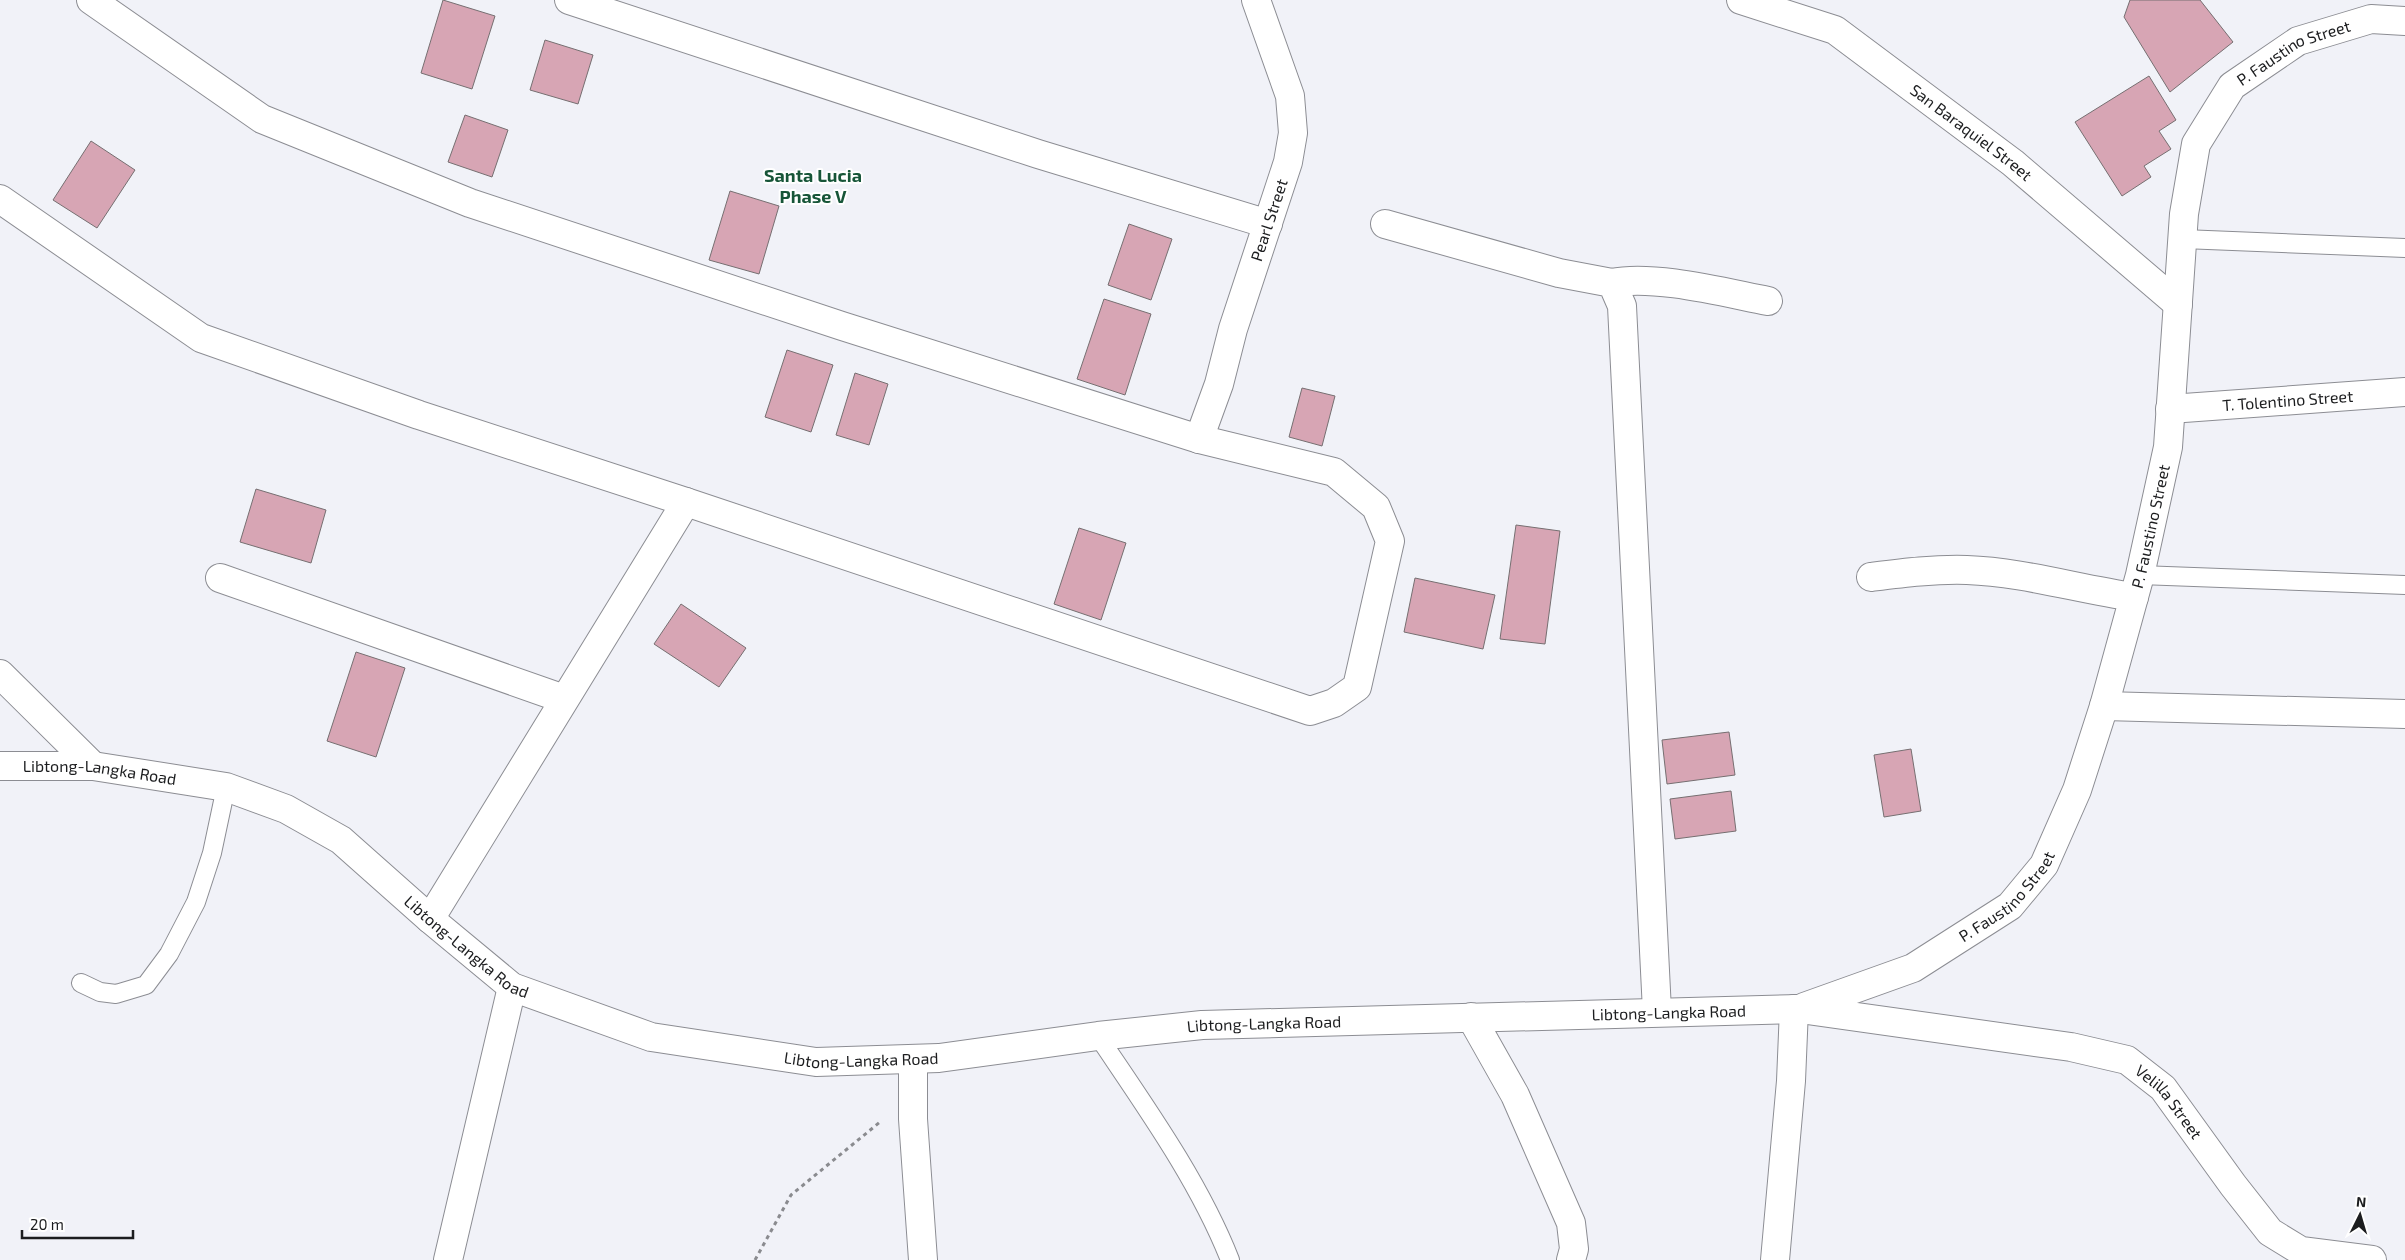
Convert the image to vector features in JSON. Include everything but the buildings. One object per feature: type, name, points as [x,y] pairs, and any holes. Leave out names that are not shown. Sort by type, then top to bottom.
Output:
[{"type":"street","points":[[0,199],[201,338],[419,415],[686,502],[1310,711],[1334,703],[1357,687],[1390,541],[1376,507],[1334,472],[1199,439],[842,326],[470,203],[262,118],[91,0]]},
{"type":"street","points":[[569,0],[1028,151],[1268,224]]},
{"type":"street","name":"Pearl Street","points":[[1199,439],[1219,384],[1233,329],[1288,162],[1293,133],[1290,96],[1256,0]]},
{"type":"street","name":"San Baraquiel Street","points":[[1742,0],[1835,30],[2013,163],[2178,304]]},
{"type":"street","name":"P. Faustino Street","points":[[1797,1009],[1913,968],[2010,906],[2044,865],[2076,790],[2104,706],[2137,586],[2168,447],[2184,239],[2184,214],[2196,144],[2232,86],[2298,41],[2371,19],[2405,21]]},
{"type":"street","points":[[1384,224],[1559,273],[1612,283],[1626,280],[1651,281],[1768,301]]},
{"type":"street","points":[[1612,283],[1622,306],[1657,1011]]},
{"type":"street","name":"T. Tolentino Street","points":[[2170,409],[2405,392]]},
{"type":"street","points":[[430,919],[686,502]]},
{"type":"street","points":[[1871,577],[1909,572],[1968,570],[2040,579],[2137,586]]},
{"type":"street","points":[[220,578],[564,699]]},
{"type":"street","points":[[0,674],[93,766]]},
{"type":"street","points":[[2104,706],[2405,714]]},
{"type":"street","name":"Libtong-Langka Road","points":[[0,766],[93,766],[226,787],[286,809],[341,840],[430,919],[512,987],[651,1037],[816,1062],[939,1058],[1098,1036],[1202,1025],[1657,1011],[1797,1009]]},
{"type":"street","points":[[448,1260],[512,987]]},
{"type":"street","points":[[1776,1260],[1797,1009]]},
{"type":"street","name":"Velilla Street","points":[[1797,1009],[2071,1047],[2127,1060],[2163,1088],[2233,1185],[2270,1232],[2301,1251],[2372,1260]]},
{"type":"street","points":[[1471,1017],[1515,1095],[1572,1223],[1574,1249],[1571,1260]]},
{"type":"street","points":[[913,1059],[913,1119],[923,1260]]},
{"type":"lane","points":[[2184,239],[2405,248]]},
{"type":"lane","points":[[2137,586],[2405,585]]},
{"type":"lane","points":[[81,983],[100,992],[116,994],[146,985],[163,961],[196,902],[212,853],[226,787]]},
{"type":"lane","points":[[1098,1036],[1172,1150],[1209,1214],[1230,1260]]},
{"type":"path","points":[[755,1260],[790,1195],[856,1140]]},
{"type":"district","name":"Santa Lucia Phase V","points":[[813,186]]}]
